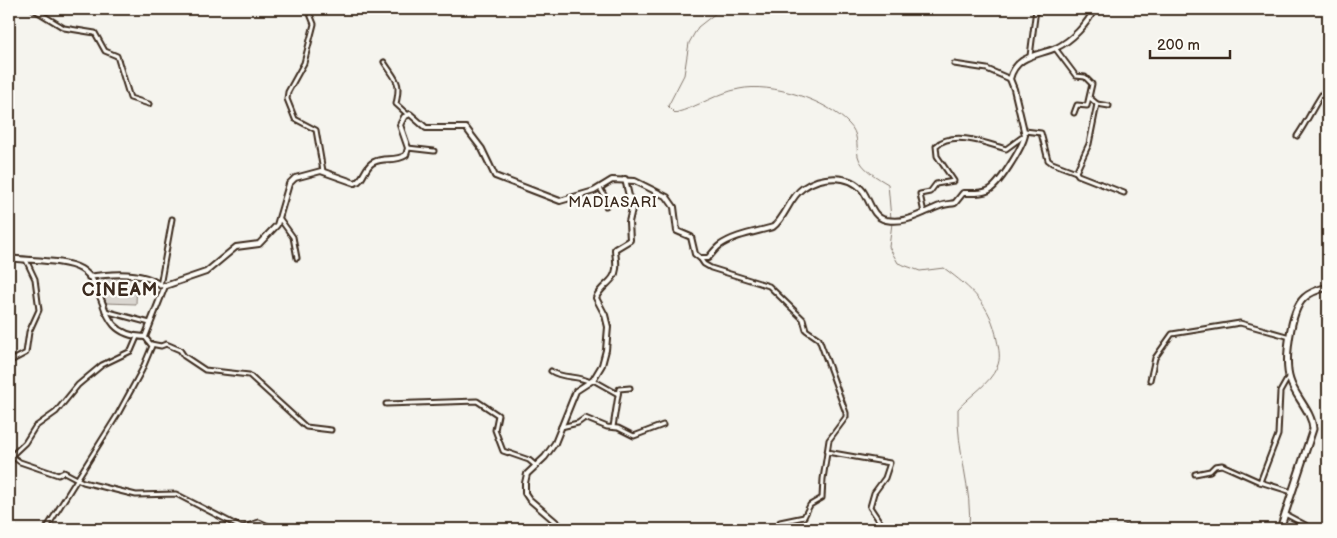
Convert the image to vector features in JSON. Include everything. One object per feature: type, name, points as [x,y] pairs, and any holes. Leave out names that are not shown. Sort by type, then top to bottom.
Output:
[{"type":"main road","points":[[1280,529],[1313,425],[1288,376],[1290,337],[1294,314],[1300,302],[1307,295],[1328,287]]},
{"type":"street","points":[[33,9],[62,27],[95,33],[105,51],[117,56],[130,98],[149,104]]},
{"type":"street","points":[[305,9],[314,24],[304,63],[287,99],[295,119],[316,130],[323,171]]},
{"type":"street","points":[[1030,56],[1036,9]]},
{"type":"street","points":[[700,258],[708,258],[717,247],[727,241],[760,229],[773,227],[800,190],[829,178],[840,178],[858,186],[875,214],[880,219],[888,221],[900,221],[924,214],[939,206],[955,203],[963,193],[990,190],[1009,166],[1025,133],[1010,79],[1018,63],[1030,56],[1055,48],[1078,31],[1094,9]]},
{"type":"street","points":[[1055,48],[1076,76],[1082,76],[1092,82],[1087,107],[1077,106],[1074,113]]},
{"type":"street","points":[[384,62],[399,85],[400,93],[396,104],[426,128],[466,128],[482,149],[495,176],[554,201],[566,201],[600,188],[612,180],[625,179],[635,181],[667,197],[674,207],[677,231],[691,237],[695,254],[704,264],[710,268],[769,286],[803,319],[806,330],[818,338],[846,414],[830,438],[822,499],[808,506],[804,517],[780,522],[781,529]]},
{"type":"street","points":[[954,64],[987,69],[1010,79]]},
{"type":"street","points":[[1297,136],[1308,121],[1316,101],[1328,86]]},
{"type":"street","points":[[1090,98],[1098,104],[1109,106]]},
{"type":"street","points":[[1076,172],[1087,149],[1098,104]]},
{"type":"street","points":[[89,277],[118,274],[138,276],[149,278],[162,286],[206,272],[236,247],[256,246],[268,236],[280,219],[287,189],[292,179],[310,172],[323,171],[350,182],[358,182],[374,162],[404,157],[408,148],[400,129],[402,120],[407,114]]},
{"type":"street","points":[[924,214],[920,194],[930,192],[936,184],[954,181],[936,156],[936,146],[943,140],[952,138],[972,139],[1006,149],[1025,133],[1041,133],[1048,160],[1052,163],[1124,193]]},
{"type":"street","points":[[408,148],[434,151]]},
{"type":"street","points":[[564,529],[546,515],[526,495],[526,476],[552,448],[576,392],[592,381],[597,375],[606,350],[608,326],[605,315],[596,298],[600,290],[615,275],[616,247],[630,240],[629,222],[632,209],[625,179]]},
{"type":"street","points":[[600,188],[604,195],[606,206]]},
{"type":"street","points":[[145,338],[162,286],[172,219]]},
{"type":"street","points":[[280,219],[293,237],[297,258]]},
{"type":"street","points":[[9,258],[51,261],[81,269],[89,277],[114,327],[137,337],[145,338],[151,344],[161,346],[166,344],[180,350],[184,356],[205,370],[249,375],[306,427],[331,430]]},
{"type":"street","points":[[9,362],[26,353],[29,332],[39,310],[36,279],[26,260]]},
{"type":"street","points":[[105,311],[150,324]]},
{"type":"street","points":[[1150,380],[1156,358],[1172,334],[1240,323],[1290,337]]},
{"type":"street","points":[[137,337],[131,351],[102,365],[78,385],[56,412],[35,427],[25,443],[10,457],[22,463],[58,474],[64,472],[83,482],[143,496],[176,494],[240,527],[247,528],[262,522],[275,529]]},
{"type":"street","points":[[46,529],[142,370],[151,344]]},
{"type":"street","points":[[551,371],[592,381],[618,394]]},
{"type":"street","points":[[1260,482],[1278,435],[1280,392],[1288,376]]},
{"type":"street","points":[[613,428],[618,394],[621,388],[630,388]]},
{"type":"street","points":[[386,404],[478,401],[498,415],[495,430],[503,451],[529,460],[536,466]]},
{"type":"street","points":[[561,427],[578,423],[585,418],[634,436],[663,425]]},
{"type":"street","points":[[827,452],[890,463],[885,478],[874,492],[870,506],[882,524],[888,529]]},
{"type":"street","points":[[1195,474],[1210,472],[1218,465],[1260,482],[1292,492]]},
{"type":"street","points":[[1285,514],[1313,529]]},
{"type":"shaded area","points":[[116,276],[137,279],[136,304],[106,303],[97,278]]},
{"type":"waterway","points":[[721,9],[698,27],[689,43],[684,75],[668,106],[675,113],[731,91],[767,88],[798,95],[827,107],[839,115],[852,128],[856,135],[858,156],[863,165],[870,173],[888,184],[891,219]]},
{"type":"waterway","points":[[892,223],[889,247],[898,263],[920,271],[944,268],[963,283],[985,307],[998,343],[999,361],[994,373],[958,409],[959,439],[969,499],[969,529]]},
{"type":"district","name":"MADIASARI","points":[[613,202]]},
{"type":"district","name":"CINEAM","points":[[120,290]]}]
